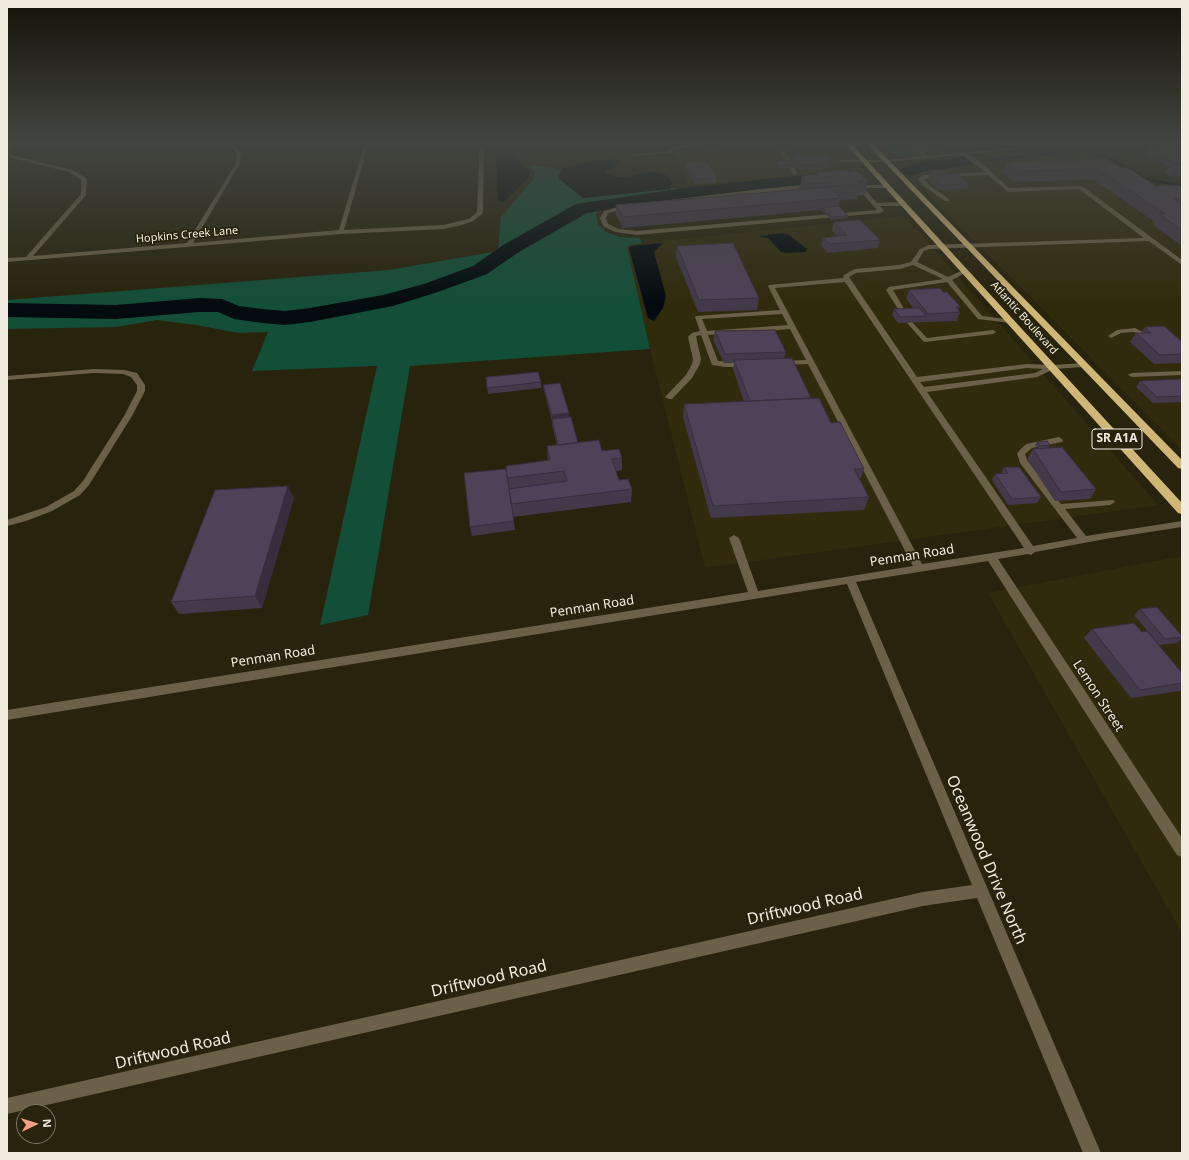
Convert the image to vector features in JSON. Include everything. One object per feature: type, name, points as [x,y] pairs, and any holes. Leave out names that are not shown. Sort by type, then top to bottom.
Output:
[{"type":"highway","name":"Atlantic Boulevard","points":[[897,196],[1182,510]]},
{"type":"highway","name":"Atlantic Boulevard","points":[[921,196],[1182,466]]},
{"type":"street","points":[[27,258],[82,196]]},
{"type":"street","points":[[189,245],[218,196]]},
{"type":"street","points":[[341,232],[351,196]]},
{"type":"street","name":"Hopkins Creek Lane","points":[[7,260],[341,232],[454,225],[471,220],[480,213],[481,196]]},
{"type":"street","points":[[719,196],[621,208],[606,212],[603,218],[605,225],[617,231],[637,233],[881,211],[868,196]]},
{"type":"street","points":[[941,196],[947,200]]},
{"type":"street","points":[[1092,196],[1182,263]]},
{"type":"street","points":[[876,205],[904,204]]},
{"type":"street","points":[[1031,551],[847,280],[846,276],[855,271],[900,267],[913,263],[922,250],[929,247],[970,247],[1151,239]]},
{"type":"street","points":[[913,263],[948,279],[980,318],[1011,321]]},
{"type":"street","points":[[904,314],[889,290],[891,288],[937,283],[965,271]]},
{"type":"street","points":[[847,280],[771,286],[919,568]]},
{"type":"street","points":[[754,364],[725,365],[715,363],[698,317],[784,312]]},
{"type":"street","points":[[910,322],[925,340],[993,332]]},
{"type":"street","points":[[669,397],[689,376],[696,364],[697,359],[692,341],[692,335],[792,327]]},
{"type":"street","points":[[1111,336],[1119,331],[1135,330],[1148,336]]},
{"type":"street","points":[[775,364],[811,362]]},
{"type":"street","points":[[915,380],[1027,366],[1052,367],[1084,365]]},
{"type":"street","points":[[922,390],[1037,375],[1052,367]]},
{"type":"street","points":[[7,378],[110,370],[134,375],[141,385],[141,391],[128,416],[86,483],[77,493],[64,502],[23,519],[7,522]]},
{"type":"street","points":[[1132,375],[1182,373]]},
{"type":"street","points":[[1059,440],[1029,446],[1021,453],[1023,461],[1084,540]]},
{"type":"street","points":[[1058,507],[1110,502]]},
{"type":"street","name":"Penman Road","points":[[7,715],[1031,551],[1084,540],[1182,524]]},
{"type":"street","points":[[734,538],[754,595]]},
{"type":"street","name":"Lemon Street","points":[[991,557],[1182,850]]},
{"type":"street","name":"Oceanwood Drive North","points":[[850,580],[980,891],[1038,1023],[1092,1153]]},
{"type":"street","name":"Driftwood Road","points":[[7,1106],[923,899],[980,891]]},
{"type":"shaded area","points":[[498,196],[510,196],[502,202],[498,200]]},
{"type":"shaded area","points":[[581,196],[601,196],[583,198]]},
{"type":"shaded area","points":[[931,196],[1182,196],[1182,450]]},
{"type":"shaded area","points":[[905,216],[1158,505],[705,568],[650,349],[627,246],[642,243]]},
{"type":"shaded area","points":[[782,233],[789,235],[807,249],[805,252],[781,252],[768,238],[760,236]]},
{"type":"shaded area","points":[[659,243],[664,244],[654,252],[666,296],[663,308],[654,321],[648,318],[629,248],[632,246]]},
{"type":"shaded area","points":[[1182,556],[1182,933],[988,593]]},
{"type":"green space","points":[[519,196],[581,196],[583,198],[601,196],[673,196],[601,207],[596,214],[598,224],[606,232],[620,237],[640,238],[642,243],[627,246],[650,349],[410,366],[368,615],[320,625],[377,366],[252,371],[268,332],[239,333],[157,320],[116,327],[7,329],[7,300],[389,270],[498,251],[501,217]]},
{"type":"building","points":[[721,196],[839,196],[841,198],[623,217],[616,205]]},
{"type":"building","points":[[1138,196],[1182,196],[1182,199],[1174,199],[1182,204],[1182,230],[1159,214],[1165,214]]},
{"type":"building","points":[[839,206],[848,216],[832,217],[823,208]]},
{"type":"building","points":[[860,220],[880,240],[830,244],[823,238],[847,235],[834,222]]},
{"type":"building","points":[[733,243],[759,298],[699,300],[677,246]]},
{"type":"building","points":[[940,288],[943,292],[947,292],[960,306],[956,307],[960,312],[928,314],[909,290]]},
{"type":"building","points":[[920,308],[926,316],[900,317],[894,309]]},
{"type":"building","points":[[1164,326],[1182,342],[1182,354],[1160,355],[1136,333],[1151,333],[1145,327]]},
{"type":"building","points":[[775,330],[786,352],[725,354],[715,331]]},
{"type":"building","points":[[792,358],[811,398],[750,401],[734,360]]},
{"type":"building","points":[[538,372],[541,382],[487,388],[486,377]]},
{"type":"building","points":[[1182,379],[1182,396],[1157,397],[1140,381]]},
{"type":"building","points":[[560,383],[569,413],[552,415],[543,385]]},
{"type":"building","points":[[819,398],[831,423],[840,422],[864,469],[854,469],[869,497],[713,506],[684,404]]},
{"type":"building","points":[[571,417],[578,443],[558,445],[552,419]]},
{"type":"building","points":[[599,440],[602,451],[619,449],[622,458],[612,459],[619,480],[628,479],[632,489],[511,504],[509,489],[567,481],[564,471],[507,478],[506,466],[550,460],[547,446]]},
{"type":"building","points":[[1047,441],[1050,445],[1041,446],[1037,442]]},
{"type":"building","points":[[1062,447],[1096,489],[1061,492],[1033,449]]},
{"type":"building","points":[[1004,467],[1019,467],[1041,497],[1012,499],[995,474],[1008,473]]},
{"type":"building","points":[[506,469],[514,521],[470,527],[464,473]]},
{"type":"building","points":[[288,486],[255,596],[171,602],[215,490]]},
{"type":"building","points":[[1157,607],[1182,637],[1165,639],[1140,609]]},
{"type":"building","points":[[1134,623],[1142,632],[1147,631],[1182,673],[1182,683],[1140,690],[1092,629]]},
{"type":"waterway","points":[[7,310],[116,312],[199,305],[222,306],[234,312],[262,316],[285,318],[310,315],[385,301],[431,288],[480,270],[512,248],[582,208],[663,196]]}]
